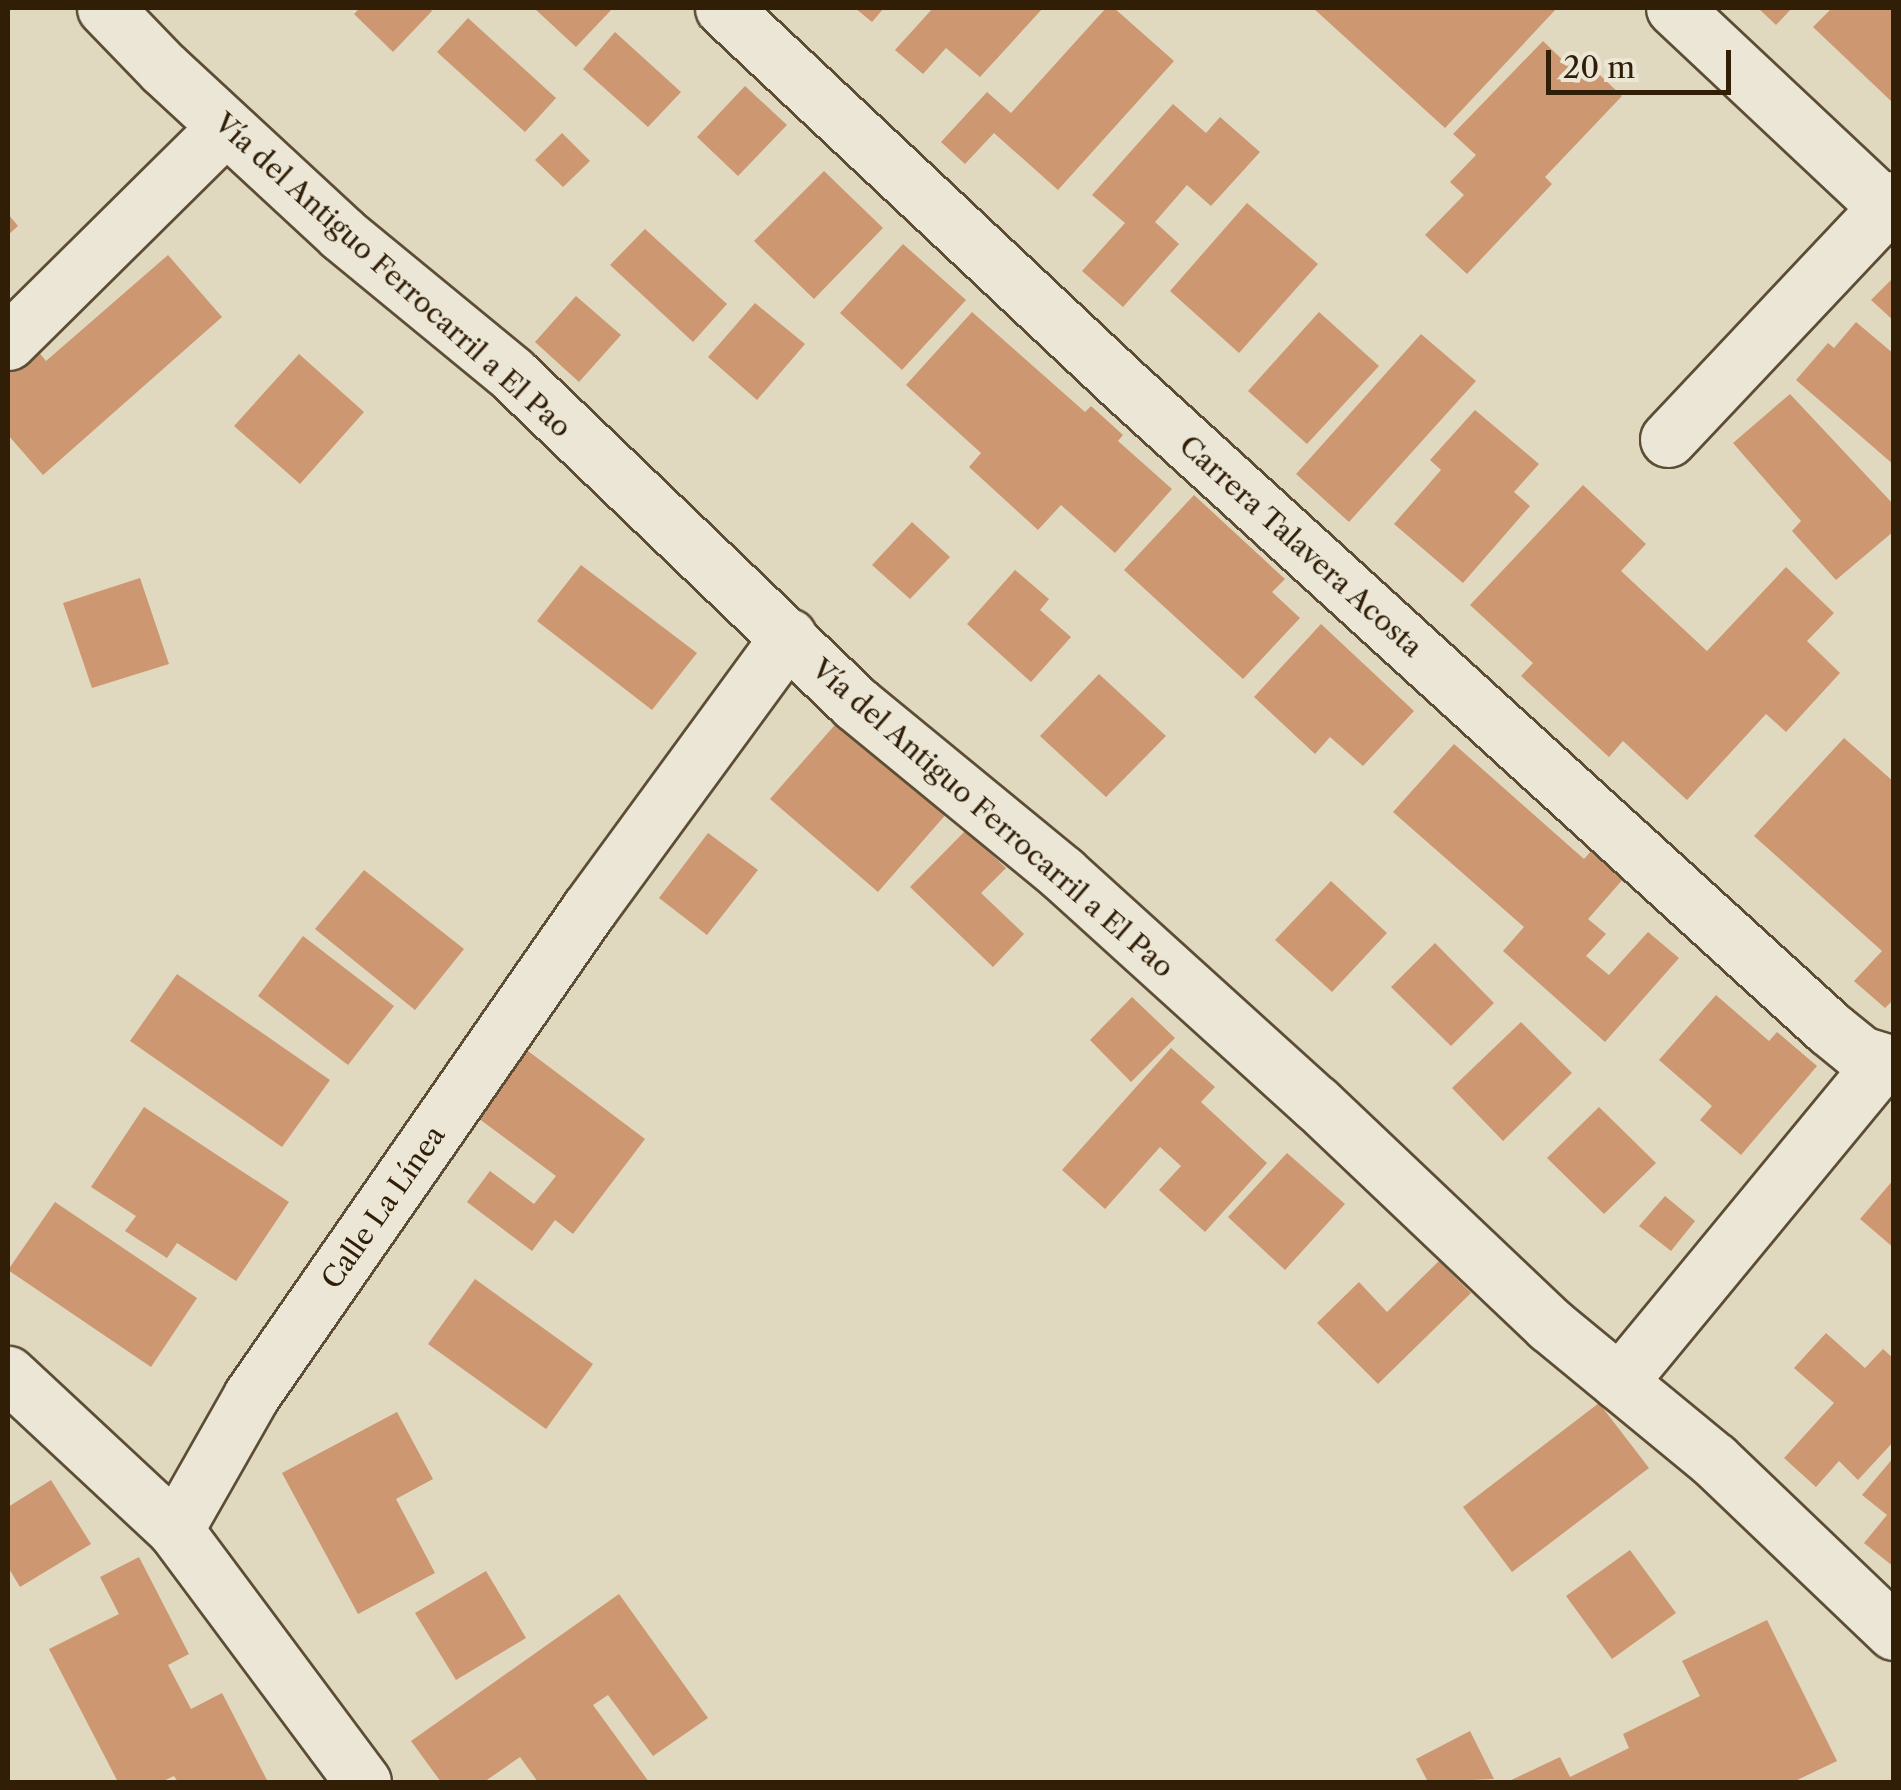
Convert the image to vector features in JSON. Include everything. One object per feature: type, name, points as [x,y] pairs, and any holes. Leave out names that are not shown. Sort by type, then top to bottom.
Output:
[{"type":"street","name":"Vía del Antiguo Ferrocarril a El Pao","points":[[105,8],[226,128],[382,270],[512,373],[656,517],[789,636],[855,703],[1062,873],[1316,1103],[1550,1325],[1714,1460],[1894,1632]]},
{"type":"street","name":"Carrera Talavera Acosta","points":[[722,8],[1122,384],[1829,1028],[1861,1054],[1888,1064]]},
{"type":"street","points":[[1668,439],[1890,203],[1674,8]]},
{"type":"street","points":[[8,342],[226,128]]},
{"type":"street","name":"Calle La Línea","points":[[175,1530],[251,1396],[589,909],[789,636]]},
{"type":"street","points":[[1619,1382],[1888,1064]]},
{"type":"street","points":[[8,1374],[175,1530],[362,1782]]},
{"type":"building","points":[[360,8],[432,11],[393,52],[354,14]]},
{"type":"building","points":[[534,8],[613,8],[576,47]]},
{"type":"building","points":[[855,8],[884,8],[872,22]]},
{"type":"building","points":[[933,8],[1043,8],[980,77],[946,48],[923,74],[895,50]]},
{"type":"building","points":[[1106,8],[1114,8],[1174,61],[1058,190],[994,133],[965,164],[941,142],[987,92],[1011,113]]},
{"type":"building","points":[[1313,8],[1557,8],[1445,128]]},
{"type":"building","points":[[1758,8],[1792,8],[1776,25]]},
{"type":"building","points":[[1832,8],[1894,8],[1891,101],[1813,27]]},
{"type":"building","points":[[468,18],[556,98],[525,132],[437,52]]},
{"type":"building","points":[[615,32],[681,92],[648,127],[583,69]]},
{"type":"building","points":[[1543,41],[1574,71],[1584,60],[1622,96],[1545,177],[1552,184],[1467,274],[1425,235],[1464,195],[1450,182],[1476,155],[1453,134]]},
{"type":"building","points":[[745,86],[787,125],[738,176],[697,137]]},
{"type":"building","points":[[1173,104],[1206,133],[1220,117],[1260,152],[1211,206],[1187,185],[1155,222],[1179,244],[1123,307],[1082,271],[1125,223],[1092,195]]},
{"type":"building","points":[[562,133],[590,161],[563,187],[535,160]]},
{"type":"building","points":[[824,171],[883,228],[814,299],[754,241]]},
{"type":"building","points":[[1247,203],[1318,264],[1239,353],[1170,291]]},
{"type":"building","points":[[8,214],[18,226],[8,235]]},
{"type":"building","points":[[645,229],[727,304],[693,342],[610,265]]},
{"type":"building","points":[[903,244],[966,300],[902,370],[840,313]]},
{"type":"building","points":[[168,255],[222,317],[43,475],[8,435],[8,370],[34,346],[46,361]]},
{"type":"building","points":[[1894,277],[1894,321],[1871,300]]},
{"type":"building","points":[[576,296],[621,335],[579,382],[535,342]]},
{"type":"building","points":[[755,303],[805,344],[757,400],[708,357]]},
{"type":"building","points":[[972,312],[1085,412],[1091,406],[1123,435],[1118,441],[1172,489],[1115,553],[1061,505],[1038,530],[969,467],[981,453],[906,385]]},
{"type":"building","points":[[1319,312],[1379,366],[1307,444],[1248,391]]},
{"type":"building","points":[[1856,322],[1894,354],[1894,465],[1796,380],[1828,343],[1834,348]]},
{"type":"building","points":[[1421,334],[1476,381],[1349,522],[1296,474]]},
{"type":"building","points":[[299,354],[364,412],[300,484],[234,426]]},
{"type":"building","points":[[1790,394],[1894,505],[1894,531],[1836,580],[1792,531],[1801,521],[1733,443]]},
{"type":"building","points":[[1475,410],[1539,464],[1514,492],[1530,506],[1463,583],[1394,524],[1441,470],[1430,460]]},
{"type":"building","points":[[1583,485],[1646,544],[1621,571],[1707,651],[1786,567],[1834,613],[1807,641],[1840,673],[1786,732],[1766,714],[1687,800],[1623,741],[1609,757],[1521,676],[1533,663],[1470,605]]},
{"type":"building","points":[[1194,495],[1285,579],[1272,592],[1300,618],[1243,679],[1124,570]]},
{"type":"building","points":[[912,522],[950,557],[910,599],[872,565]]},
{"type":"building","points":[[581,565],[697,653],[652,710],[537,621]]},
{"type":"building","points":[[1015,570],[1049,599],[1040,610],[1071,637],[1031,682],[967,624]]},
{"type":"building","points":[[140,578],[169,664],[92,688],[63,603]]},
{"type":"building","points":[[1321,624],[1414,711],[1363,766],[1330,737],[1315,754],[1254,697]]},
{"type":"building","points":[[1099,674],[1166,736],[1106,797],[1040,736]]},
{"type":"building","points":[[840,719],[948,812],[878,892],[770,799]]},
{"type":"building","points":[[1844,738],[1894,782],[1894,999],[1885,1008],[1854,981],[1882,951],[1754,836]]},
{"type":"building","points":[[1454,744],[1584,859],[1592,850],[1624,878],[1588,919],[1606,934],[1586,956],[1609,975],[1648,932],[1679,958],[1605,1042],[1503,951],[1524,927],[1393,812]]},
{"type":"building","points":[[966,830],[1006,868],[981,893],[1024,934],[993,967],[910,887]]},
{"type":"building","points":[[708,833],[758,870],[707,935],[659,898]]},
{"type":"building","points":[[364,870],[464,949],[415,1010],[315,929]]},
{"type":"building","points":[[1331,881],[1387,933],[1332,992],[1275,940]]},
{"type":"building","points":[[303,936],[394,1006],[348,1065],[258,996]]},
{"type":"building","points":[[1435,943],[1494,1003],[1451,1046],[1391,987]]},
{"type":"building","points":[[177,974],[330,1080],[282,1147],[130,1041]]},
{"type":"building","points":[[1716,995],[1769,1041],[1777,1032],[1817,1066],[1741,1155],[1700,1120],[1712,1106],[1659,1060]]},
{"type":"building","points":[[1132,997],[1175,1038],[1131,1082],[1090,1040]]},
{"type":"building","points":[[1521,1022],[1572,1073],[1503,1141],[1452,1088]]},
{"type":"building","points":[[1171,1048],[1215,1087],[1201,1102],[1267,1163],[1205,1232],[1159,1190],[1181,1166],[1160,1147],[1105,1209],[1062,1170]]},
{"type":"building","points":[[528,1051],[645,1139],[573,1234],[555,1220],[532,1251],[467,1202],[490,1171],[534,1204],[556,1176],[478,1118]]},
{"type":"building","points":[[144,1107],[289,1202],[236,1281],[177,1243],[167,1258],[125,1231],[136,1216],[91,1187]]},
{"type":"building","points":[[1599,1107],[1656,1163],[1604,1214],[1547,1158]]},
{"type":"building","points":[[1287,1153],[1345,1204],[1285,1270],[1228,1217]]},
{"type":"building","points":[[1894,1179],[1894,1248],[1860,1219]]},
{"type":"building","points":[[1665,1196],[1695,1221],[1671,1251],[1639,1226]]},
{"type":"building","points":[[55,1202],[197,1298],[151,1367],[8,1270]]},
{"type":"building","points":[[1439,1261],[1471,1293],[1378,1384],[1317,1323],[1359,1282],[1387,1312]]},
{"type":"building","points":[[475,1279],[593,1364],[546,1429],[428,1344]]},
{"type":"building","points":[[1826,1333],[1865,1368],[1883,1349],[1894,1359],[1894,1441],[1858,1480],[1839,1461],[1816,1487],[1784,1458],[1834,1403],[1794,1368]]},
{"type":"building","points":[[1599,1403],[1649,1468],[1512,1572],[1463,1507]]},
{"type":"building","points":[[397,1412],[433,1479],[396,1499],[435,1573],[358,1614],[282,1473]]},
{"type":"building","points":[[1894,1457],[1894,1567],[1864,1543],[1887,1515],[1862,1495]]},
{"type":"building","points":[[51,1480],[91,1544],[20,1587],[8,1567],[8,1507]]},
{"type":"building","points":[[1630,1550],[1676,1613],[1612,1659],[1566,1596]]},
{"type":"building","points":[[139,1557],[189,1654],[168,1665],[191,1709],[222,1693],[268,1782],[178,1782],[174,1776],[161,1782],[118,1782],[49,1649],[119,1614],[100,1577]]},
{"type":"building","points":[[486,1571],[526,1638],[456,1680],[415,1613]]},
{"type":"building","points":[[619,1594],[708,1718],[653,1756],[608,1695],[593,1705],[649,1782],[538,1782],[520,1757],[484,1782],[441,1782],[411,1741]]},
{"type":"building","points":[[1767,1620],[1837,1761],[1793,1782],[1507,1782],[1560,1757],[1570,1777],[1629,1748],[1623,1734],[1700,1696],[1682,1661]]},
{"type":"building","points":[[1470,1731],[1494,1779],[1428,1782],[1416,1759]]}]
